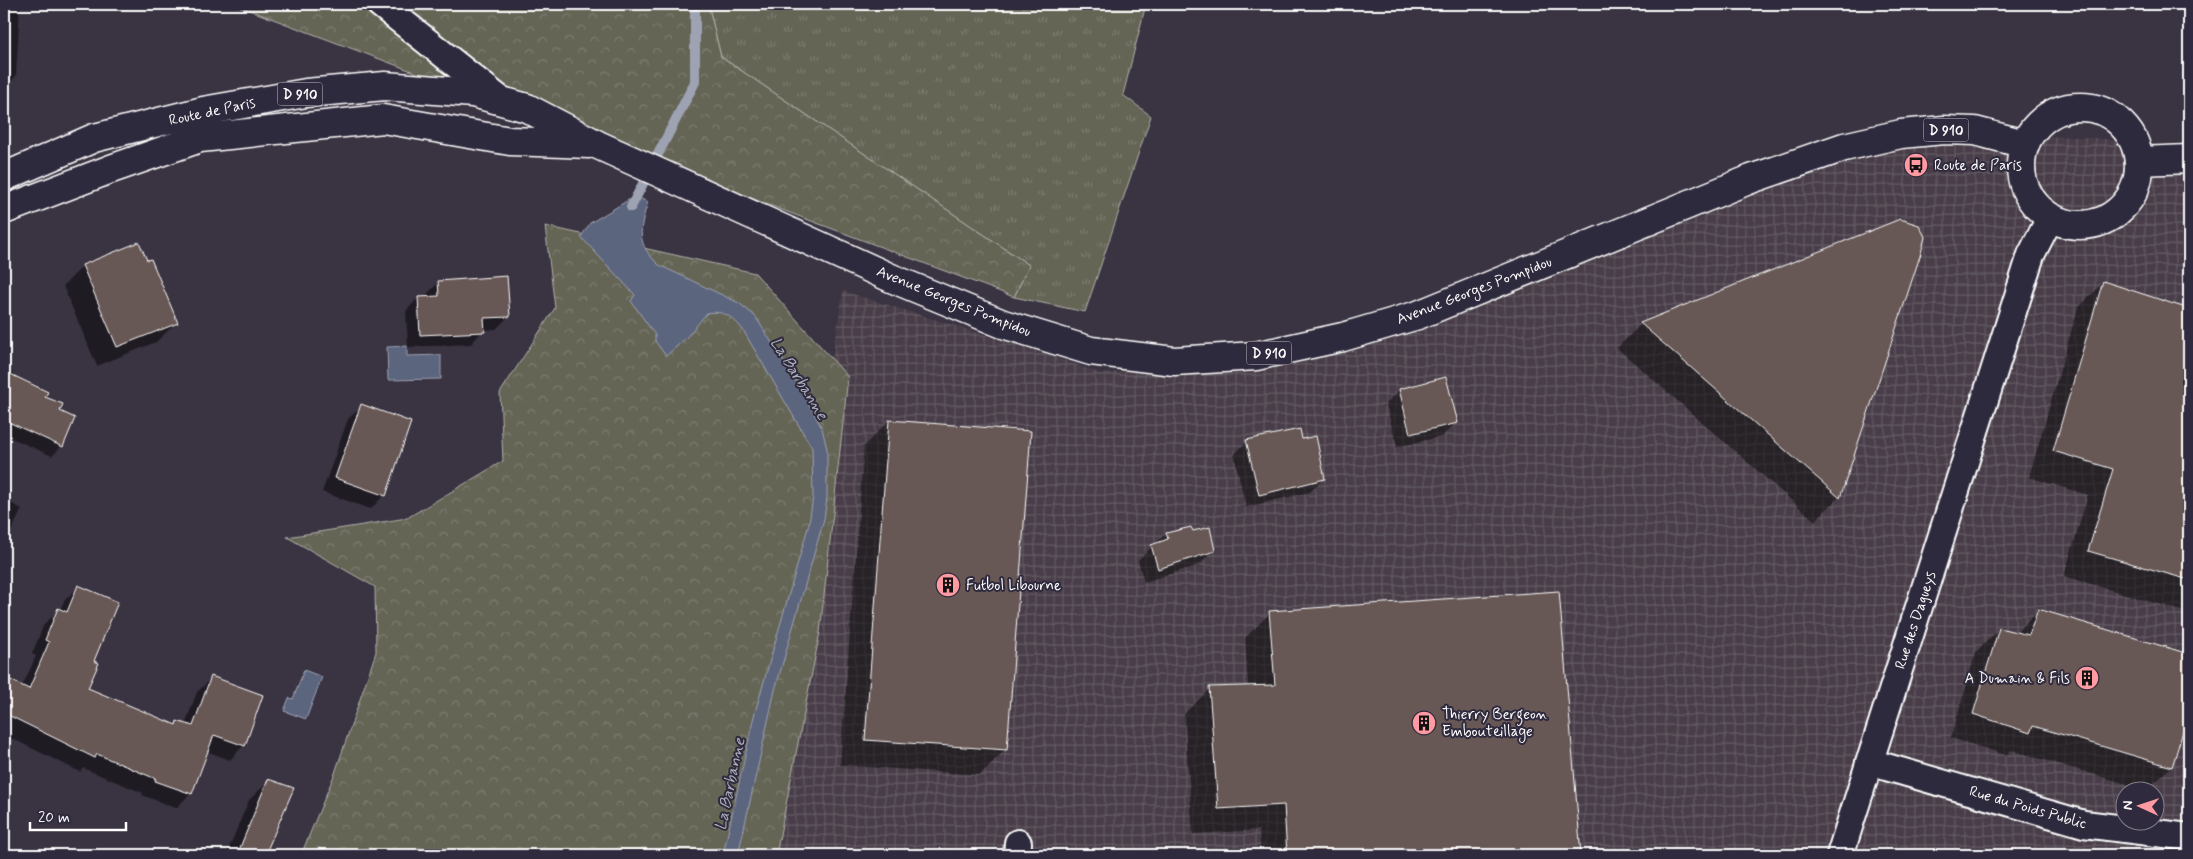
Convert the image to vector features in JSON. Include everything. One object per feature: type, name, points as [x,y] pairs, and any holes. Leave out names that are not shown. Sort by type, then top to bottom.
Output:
[{"type":"main road","name":"Route de Paris","points":[[4,177],[94,138],[203,112],[306,93],[385,86],[473,93],[527,108],[598,145],[629,158]]},
{"type":"main road","points":[[2089,107],[2108,114],[2123,126],[2134,142],[2139,161],[2138,180],[2131,197],[2119,211],[2103,221],[2086,225],[2067,224],[2050,218],[2027,193],[2022,177],[2021,160],[2025,144],[2036,127],[2051,114],[2070,108],[2089,107]]},
{"type":"main road","name":"Route de Paris","points":[[4,210],[200,138],[383,119],[510,141],[598,145]]},
{"type":"main road","name":"Avenue Georges Pompidou","points":[[629,158],[890,278],[1003,324],[1091,351],[1174,361],[1256,356],[1343,337],[1418,315],[1751,179],[1844,147],[1901,134],[1944,130],[1975,131],[2025,144]]},
{"type":"main road","points":[[2139,161],[2189,159]]},
{"type":"street","points":[[380,4],[502,101]]},
{"type":"street","name":"Rue des Dagueys","points":[[1840,855],[2032,255],[2050,218]]},
{"type":"street","name":"Rue du Poids Public","points":[[1869,762],[2084,824],[2189,837]]},
{"type":"shaded area","points":[[1894,132],[2083,137],[2189,148],[2189,855],[752,855],[843,291],[1053,356],[1102,374],[1310,348]]},
{"type":"green space","points":[[233,4],[708,4],[721,57],[1029,265],[1014,297]]},
{"type":"green space","points":[[708,4],[1146,4],[1123,95],[1151,116],[1085,312],[1014,297],[1029,265],[721,57]]},
{"type":"green space","points":[[545,226],[755,273],[848,377],[820,632],[776,855],[301,855],[335,773],[376,652],[375,587],[287,537],[407,518],[503,461],[500,393],[555,308]]},
{"type":"water","points":[[635,196],[648,202],[641,229],[646,250],[659,265],[739,303],[755,316],[796,381],[822,428],[827,449],[827,498],[824,519],[775,690],[738,855],[723,855],[754,716],[809,524],[813,497],[812,448],[736,321],[723,314],[707,313],[686,338],[666,356],[655,341],[655,335],[631,301],[635,295],[581,237],[590,223]]},
{"type":"water","points":[[407,346],[407,356],[441,355],[441,379],[388,380],[387,347]]},
{"type":"water","points":[[304,670],[322,677],[306,719],[284,711],[289,698],[293,699]]},
{"type":"building","points":[[1900,219],[1919,225],[1925,237],[1840,498],[1640,323]]},
{"type":"building","points":[[139,242],[147,260],[151,259],[178,323],[117,347],[82,265]]},
{"type":"building","points":[[507,276],[510,317],[484,318],[485,332],[420,335],[418,297],[439,296],[438,281]]},
{"type":"building","points":[[2103,281],[2189,309],[2189,580],[2088,551],[2113,469],[2053,451]]},
{"type":"building","points":[[4,371],[48,392],[45,397],[63,404],[60,411],[75,418],[63,447],[4,420]]},
{"type":"building","points":[[1446,377],[1458,423],[1410,434],[1399,389]]},
{"type":"building","points":[[361,404],[411,422],[386,496],[335,478]]},
{"type":"building","name":"Futbol Libourne","points":[[889,420],[1031,431],[1007,750],[865,740]]},
{"type":"building","points":[[1300,429],[1302,439],[1316,436],[1325,479],[1259,495],[1246,440]]},
{"type":"building","points":[[1191,527],[1193,531],[1210,527],[1215,551],[1158,569],[1151,545],[1168,539],[1166,533]]},
{"type":"building","points":[[78,585],[118,602],[94,661],[99,663],[88,688],[176,725],[177,721],[193,726],[211,676],[263,695],[245,746],[214,735],[192,794],[155,781],[156,779],[97,754],[95,758],[4,713],[4,677],[29,689],[49,642],[45,640],[58,608],[67,612]]},
{"type":"building","name":"Thierry Bergeon Embouteillage","points":[[1559,591],[1581,855],[1287,855],[1284,805],[1218,809],[1209,687],[1275,685],[1269,611]]},
{"type":"building","name":"A Dumain & Fils","points":[[2038,609],[2189,654],[2189,712],[2172,767],[2033,726],[2030,733],[1973,714],[1999,628],[2029,635]]},
{"type":"building","points":[[268,779],[294,788],[265,855],[237,855]]},
{"type":"waterway","name":"La Barbanne","points":[[631,207],[695,82],[695,4]]},
{"type":"place","name":"Route de Paris","points":[[1916,165]]},
{"type":"place","name":"Futbol Libourne","points":[[948,585]]},
{"type":"place","name":"A Dumain & Fils","points":[[2087,678]]},
{"type":"place","name":"Thierry Bergeon Embouteillage","points":[[1424,723]]}]
